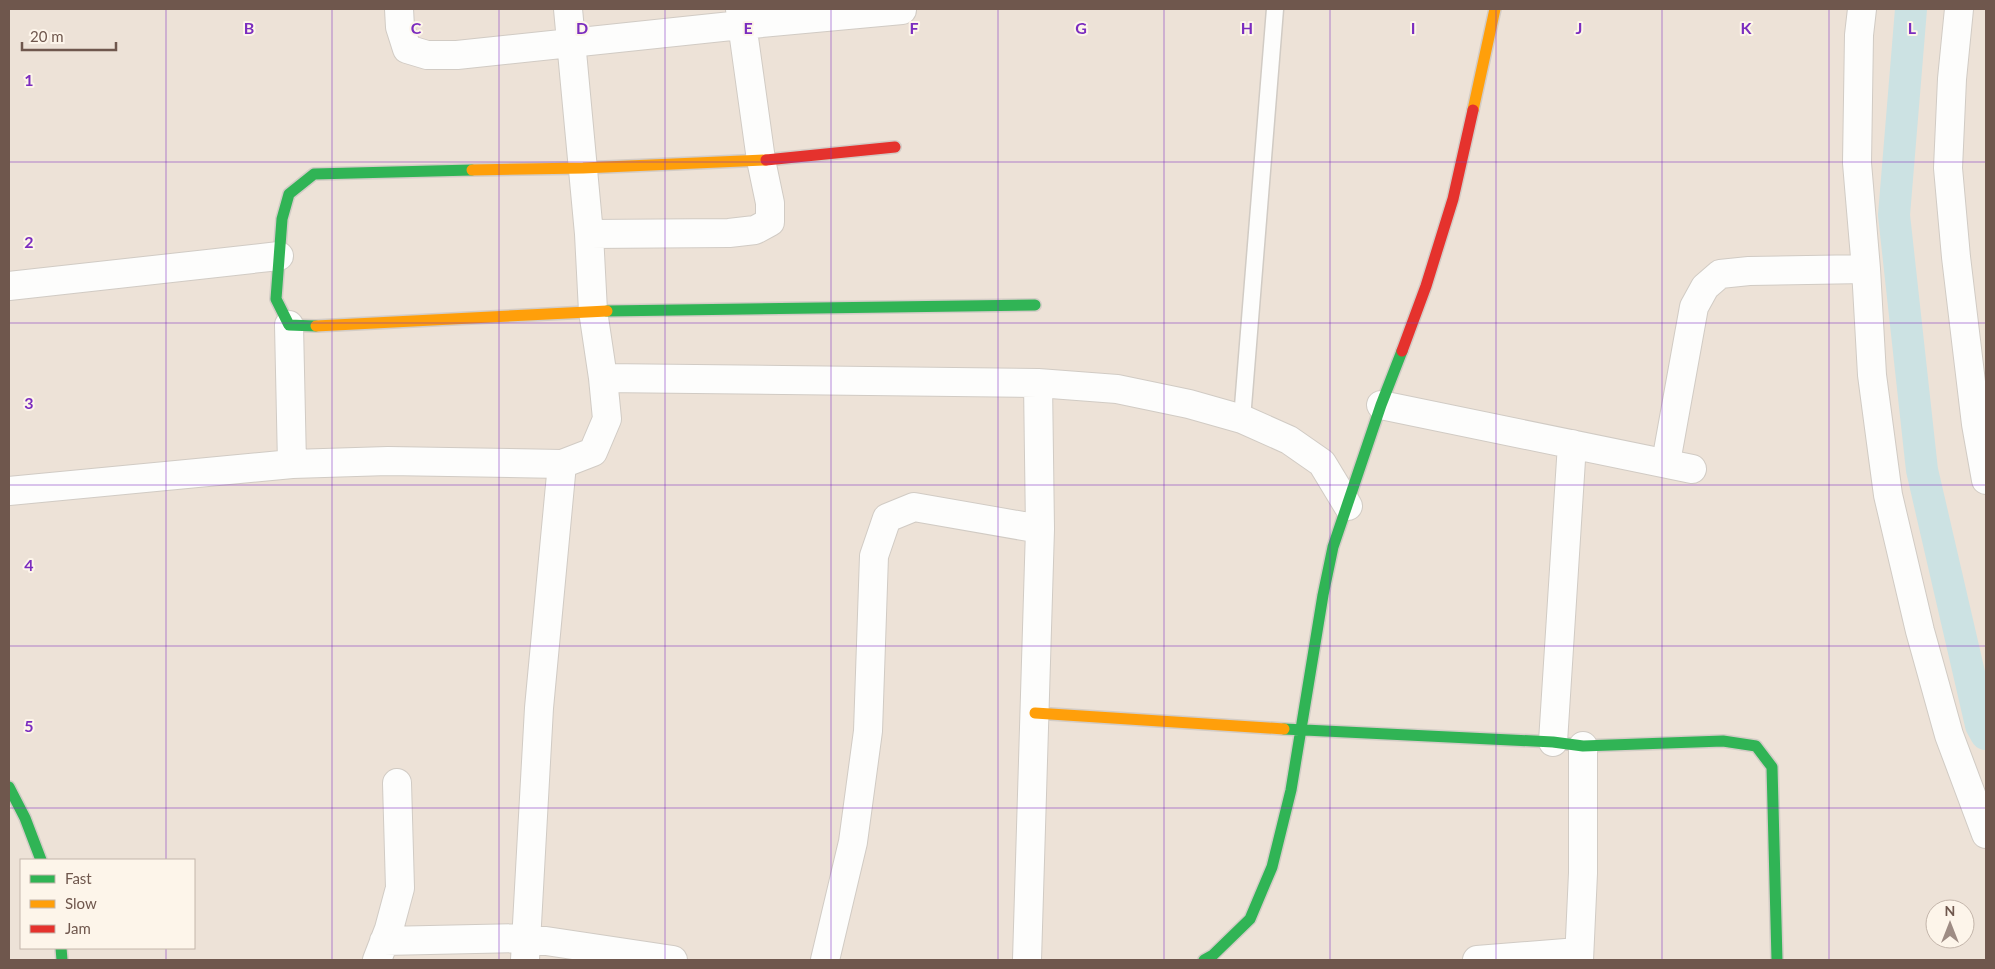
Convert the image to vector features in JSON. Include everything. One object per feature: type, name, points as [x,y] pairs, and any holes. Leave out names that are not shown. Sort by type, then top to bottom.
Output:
[{"type":"street","points":[[399,9],[400,27],[407,49],[427,55],[457,55],[571,43],[740,17],[902,10]]},
{"type":"street","points":[[9,491],[292,464],[388,461],[562,464],[592,452],[606,419],[603,378],[593,311],[589,234],[568,9]]},
{"type":"street","points":[[1209,958],[1250,919],[1272,867],[1291,790],[1322,595],[1333,547],[1381,405],[1426,286],[1453,199],[1495,9]]},
{"type":"street","points":[[1862,9],[1859,36],[1857,164],[1866,269],[1872,375],[1888,495],[1920,631],[1949,735],[1986,834]]},
{"type":"street","points":[[1959,9],[1952,79],[1948,168],[1956,257],[1976,424],[1986,480]]},
{"type":"street","points":[[589,234],[729,233],[756,230],[770,222],[770,203],[761,160],[740,17]]},
{"type":"street","points":[[292,464],[289,325],[276,299],[279,256],[282,219],[289,194],[314,174],[583,168],[761,160],[895,148]]},
{"type":"street","points":[[9,286],[279,256]]},
{"type":"street","points":[[1666,462],[1694,308],[1705,287],[1720,274],[1749,271],[1866,269]]},
{"type":"street","points":[[289,325],[334,326],[593,311],[1035,305]]},
{"type":"street","points":[[603,378],[1038,383],[1116,389],[1189,404],[1242,419],[1289,440],[1322,463],[1348,506]]},
{"type":"street","points":[[1027,960],[1040,530],[1038,383]]},
{"type":"street","points":[[1381,405],[1692,468]]},
{"type":"street","points":[[1553,742],[1572,444]]},
{"type":"street","points":[[526,949],[539,708],[562,464]]},
{"type":"street","points":[[825,960],[853,842],[857,814],[868,731],[874,556],[887,518],[914,507],[1040,530]]},
{"type":"street","points":[[1035,713],[1302,730],[1553,742],[1583,746],[1723,741],[1756,746],[1772,767],[1777,960]]},
{"type":"street","points":[[1477,960],[1578,956],[1583,873],[1583,746]]},
{"type":"street","points":[[397,783],[400,888],[380,951],[526,949],[672,960]]},
{"type":"street","points":[[9,787],[25,818],[42,859]]},
{"type":"lane","points":[[1242,419],[1276,9]]},
{"type":"shaded area","points":[[9,9],[1986,9],[1986,960],[9,960]]},
{"type":"waterway","points":[[1911,9],[1894,215],[1922,470],[1981,725],[1986,734]]},
{"type":"traffic: fast","points":[[316,326],[289,325],[276,299],[282,219],[289,194],[314,174],[472,170]]},
{"type":"traffic: fast","points":[[607,311],[1035,305]]},
{"type":"traffic: fast","points":[[1204,960],[1213,955],[1250,919],[1272,867],[1291,790],[1323,595],[1333,547],[1381,405],[1402,351]]},
{"type":"traffic: fast","points":[[1284,729],[1553,742],[1583,746],[1723,741],[1756,746],[1772,767],[1777,960]]},
{"type":"traffic: fast","points":[[9,787],[25,818],[41,859]]},
{"type":"traffic: fast","points":[[61,949],[62,960]]},
{"type":"traffic: slow","points":[[1473,110],[1495,9]]},
{"type":"traffic: slow","points":[[472,170],[583,168],[766,160]]},
{"type":"traffic: slow","points":[[316,326],[607,311]]},
{"type":"traffic: slow","points":[[1035,713],[1284,729]]},
{"type":"traffic: jam","points":[[1402,351],[1426,286],[1453,199],[1473,110]]},
{"type":"traffic: jam","points":[[766,160],[895,147]]}]
